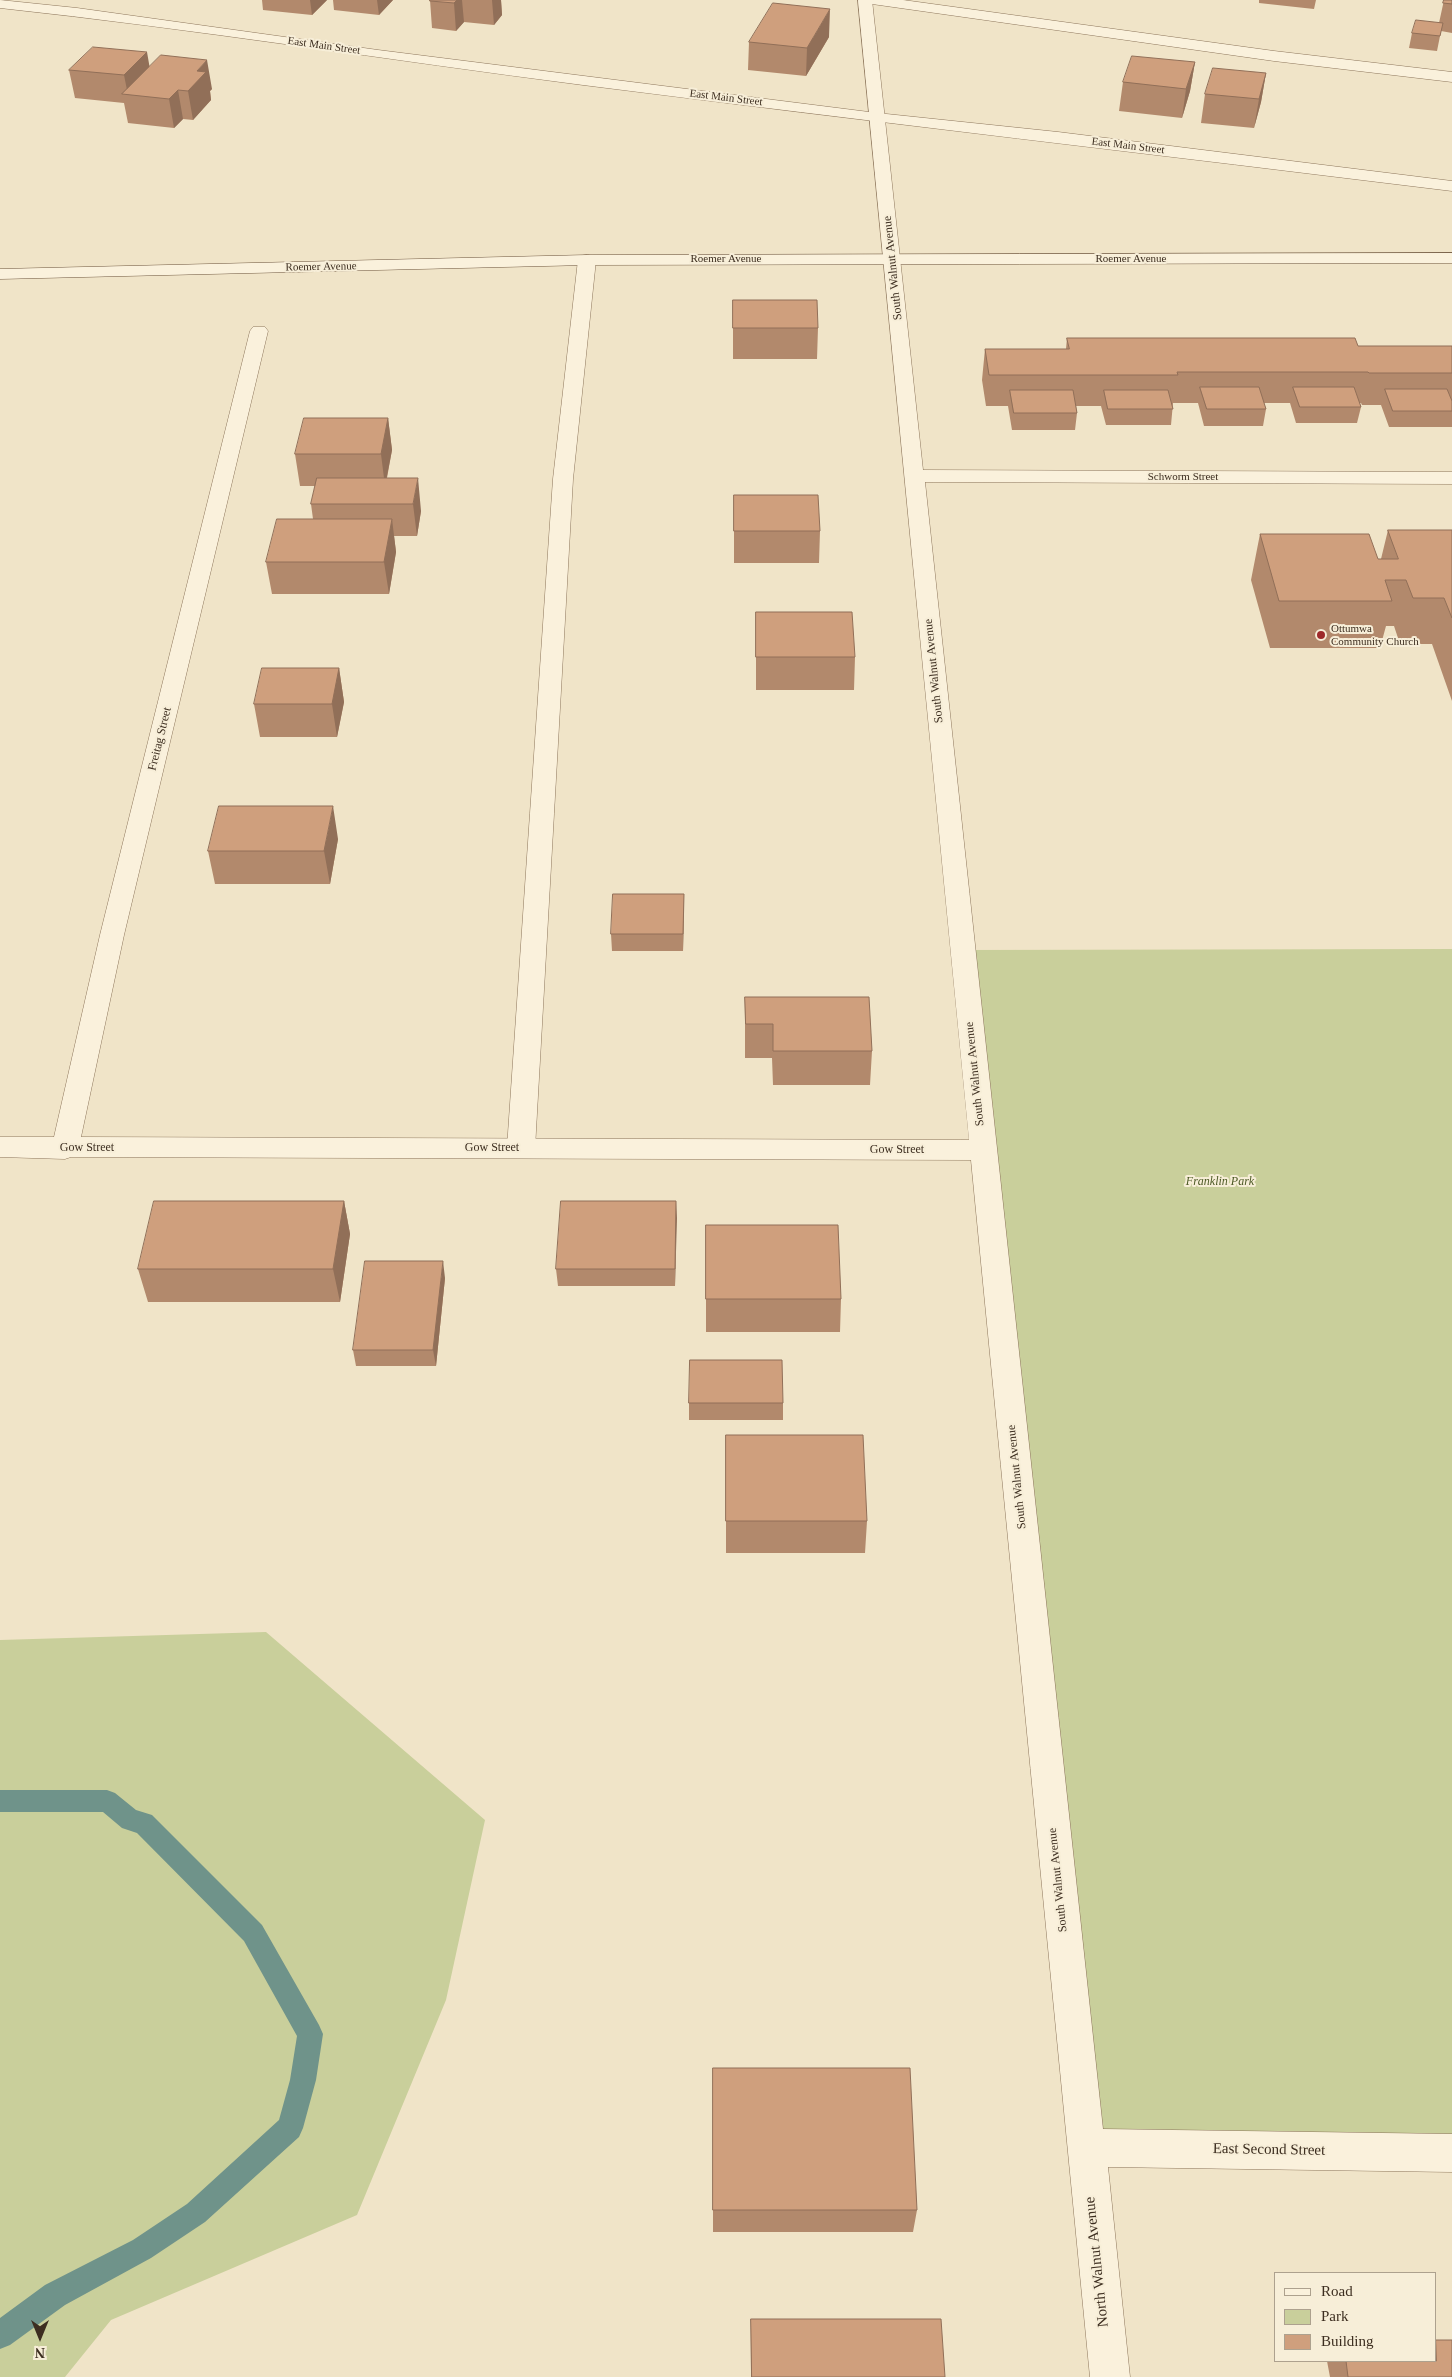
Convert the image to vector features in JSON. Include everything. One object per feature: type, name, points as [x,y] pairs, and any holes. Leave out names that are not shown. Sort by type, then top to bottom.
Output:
[{"type":"street","name":"South Walnut Avenue","points":[[865,0],[1085,2148]]},
{"type":"street","points":[[872,0],[1274,56],[1452,77]]},
{"type":"street","name":"East Main Street","points":[[0,4],[77,12],[378,54],[877,118],[1058,137],[1452,186]]},
{"type":"street","name":"Roemer Avenue","points":[[0,274],[587,260],[1452,258]]},
{"type":"street","points":[[521,1148],[564,479],[587,260]]},
{"type":"street","name":"Freitag Street","points":[[65,1148],[112,935],[259,330]]},
{"type":"street","name":"Schworm Street","points":[[914,476],[1452,478]]},
{"type":"street","name":"Gow Street","points":[[0,1147],[983,1150]]},
{"type":"street","name":"East Second Street","points":[[1085,2148],[1452,2153]]},
{"type":"street","name":"North Walnut Avenue","points":[[1085,2148],[1110,2377]]},
{"type":"green space","name":"Franklin Park","points":[[1452,949],[1452,2153],[1085,2148],[963,950]]},
{"type":"green space","points":[[266,1632],[485,1820],[446,2000],[357,2215],[111,2320],[65,2377],[0,2377],[0,1640]]},
{"type":"building","points":[[430,0],[457,0],[454,3]]},
{"type":"building","points":[[1444,0],[1452,0],[1452,4],[1443,3]]},
{"type":"building","points":[[773,3],[830,9],[807,48],[749,42]]},
{"type":"building","points":[[1416,20],[1443,23],[1440,36],[1412,33]]},
{"type":"building","points":[[93,47],[147,52],[124,75],[69,70]]},
{"type":"building","points":[[161,55],[207,60],[197,71],[206,72],[188,91],[178,90],[169,99],[122,94]]},
{"type":"building","points":[[1132,56],[1195,62],[1186,89],[1123,82]]},
{"type":"building","points":[[1213,68],[1266,73],[1259,99],[1205,94]]},
{"type":"building","points":[[733,300],[817,300],[818,328],[733,328]]},
{"type":"building","points":[[1067,338],[1355,338],[1358,346],[1452,346],[1452,373],[1177,372],[1178,375],[989,375],[985,349],[1069,349]]},
{"type":"building","points":[[1200,387],[1259,387],[1266,409],[1207,409]]},
{"type":"building","points":[[1293,387],[1354,387],[1361,407],[1300,407]]},
{"type":"building","points":[[1385,389],[1447,389],[1452,401],[1452,411],[1393,411]]},
{"type":"building","points":[[1010,390],[1073,390],[1077,413],[1014,413]]},
{"type":"building","points":[[1104,390],[1168,390],[1173,409],[1108,409]]},
{"type":"building","points":[[304,418],[388,418],[381,454],[295,454]]},
{"type":"building","points":[[317,478],[418,478],[413,504],[311,504]]},
{"type":"building","points":[[734,495],[818,495],[820,531],[734,531]]},
{"type":"building","points":[[277,519],[392,519],[384,562],[266,562]]},
{"type":"building","points":[[1388,530],[1452,530],[1452,618],[1444,598],[1413,598],[1406,580],[1385,580],[1392,601],[1279,601],[1260,534],[1369,534],[1378,559],[1398,559]]},
{"type":"building","points":[[756,612],[852,612],[855,657],[756,657]]},
{"type":"building","points":[[262,668],[339,668],[332,704],[254,704]]},
{"type":"building","points":[[219,806],[333,806],[324,851],[208,851]]},
{"type":"building","points":[[613,894],[684,894],[683,934],[611,934]]},
{"type":"building","points":[[745,997],[869,997],[872,1051],[773,1051],[773,1024],[746,1024]]},
{"type":"building","points":[[154,1201],[344,1201],[333,1269],[138,1269]]},
{"type":"building","points":[[561,1201],[676,1201],[675,1269],[556,1269]]},
{"type":"building","points":[[706,1225],[838,1225],[841,1299],[706,1299]]},
{"type":"building","points":[[365,1261],[443,1261],[433,1350],[353,1350]]},
{"type":"building","points":[[690,1360],[782,1360],[783,1403],[689,1403]]},
{"type":"building","points":[[726,1435],[863,1435],[867,1521],[726,1521]]},
{"type":"building","points":[[713,2068],[910,2068],[917,2210],[713,2210]]},
{"type":"building","points":[[751,2319],[941,2319],[945,2377],[752,2377]]},
{"type":"building","points":[[1437,2340],[1452,2340],[1452,2377],[1348,2377],[1346,2362],[1437,2362]]},
{"type":"waterway","points":[[0,1801],[107,1801],[130,1820],[144,1823],[253,1933],[310,2034],[303,2080],[290,2128],[196,2213],[142,2249],[55,2295],[0,2335]]},
{"type":"place","name":"Ottumwa Community Church","points":[[1321,635]]}]
